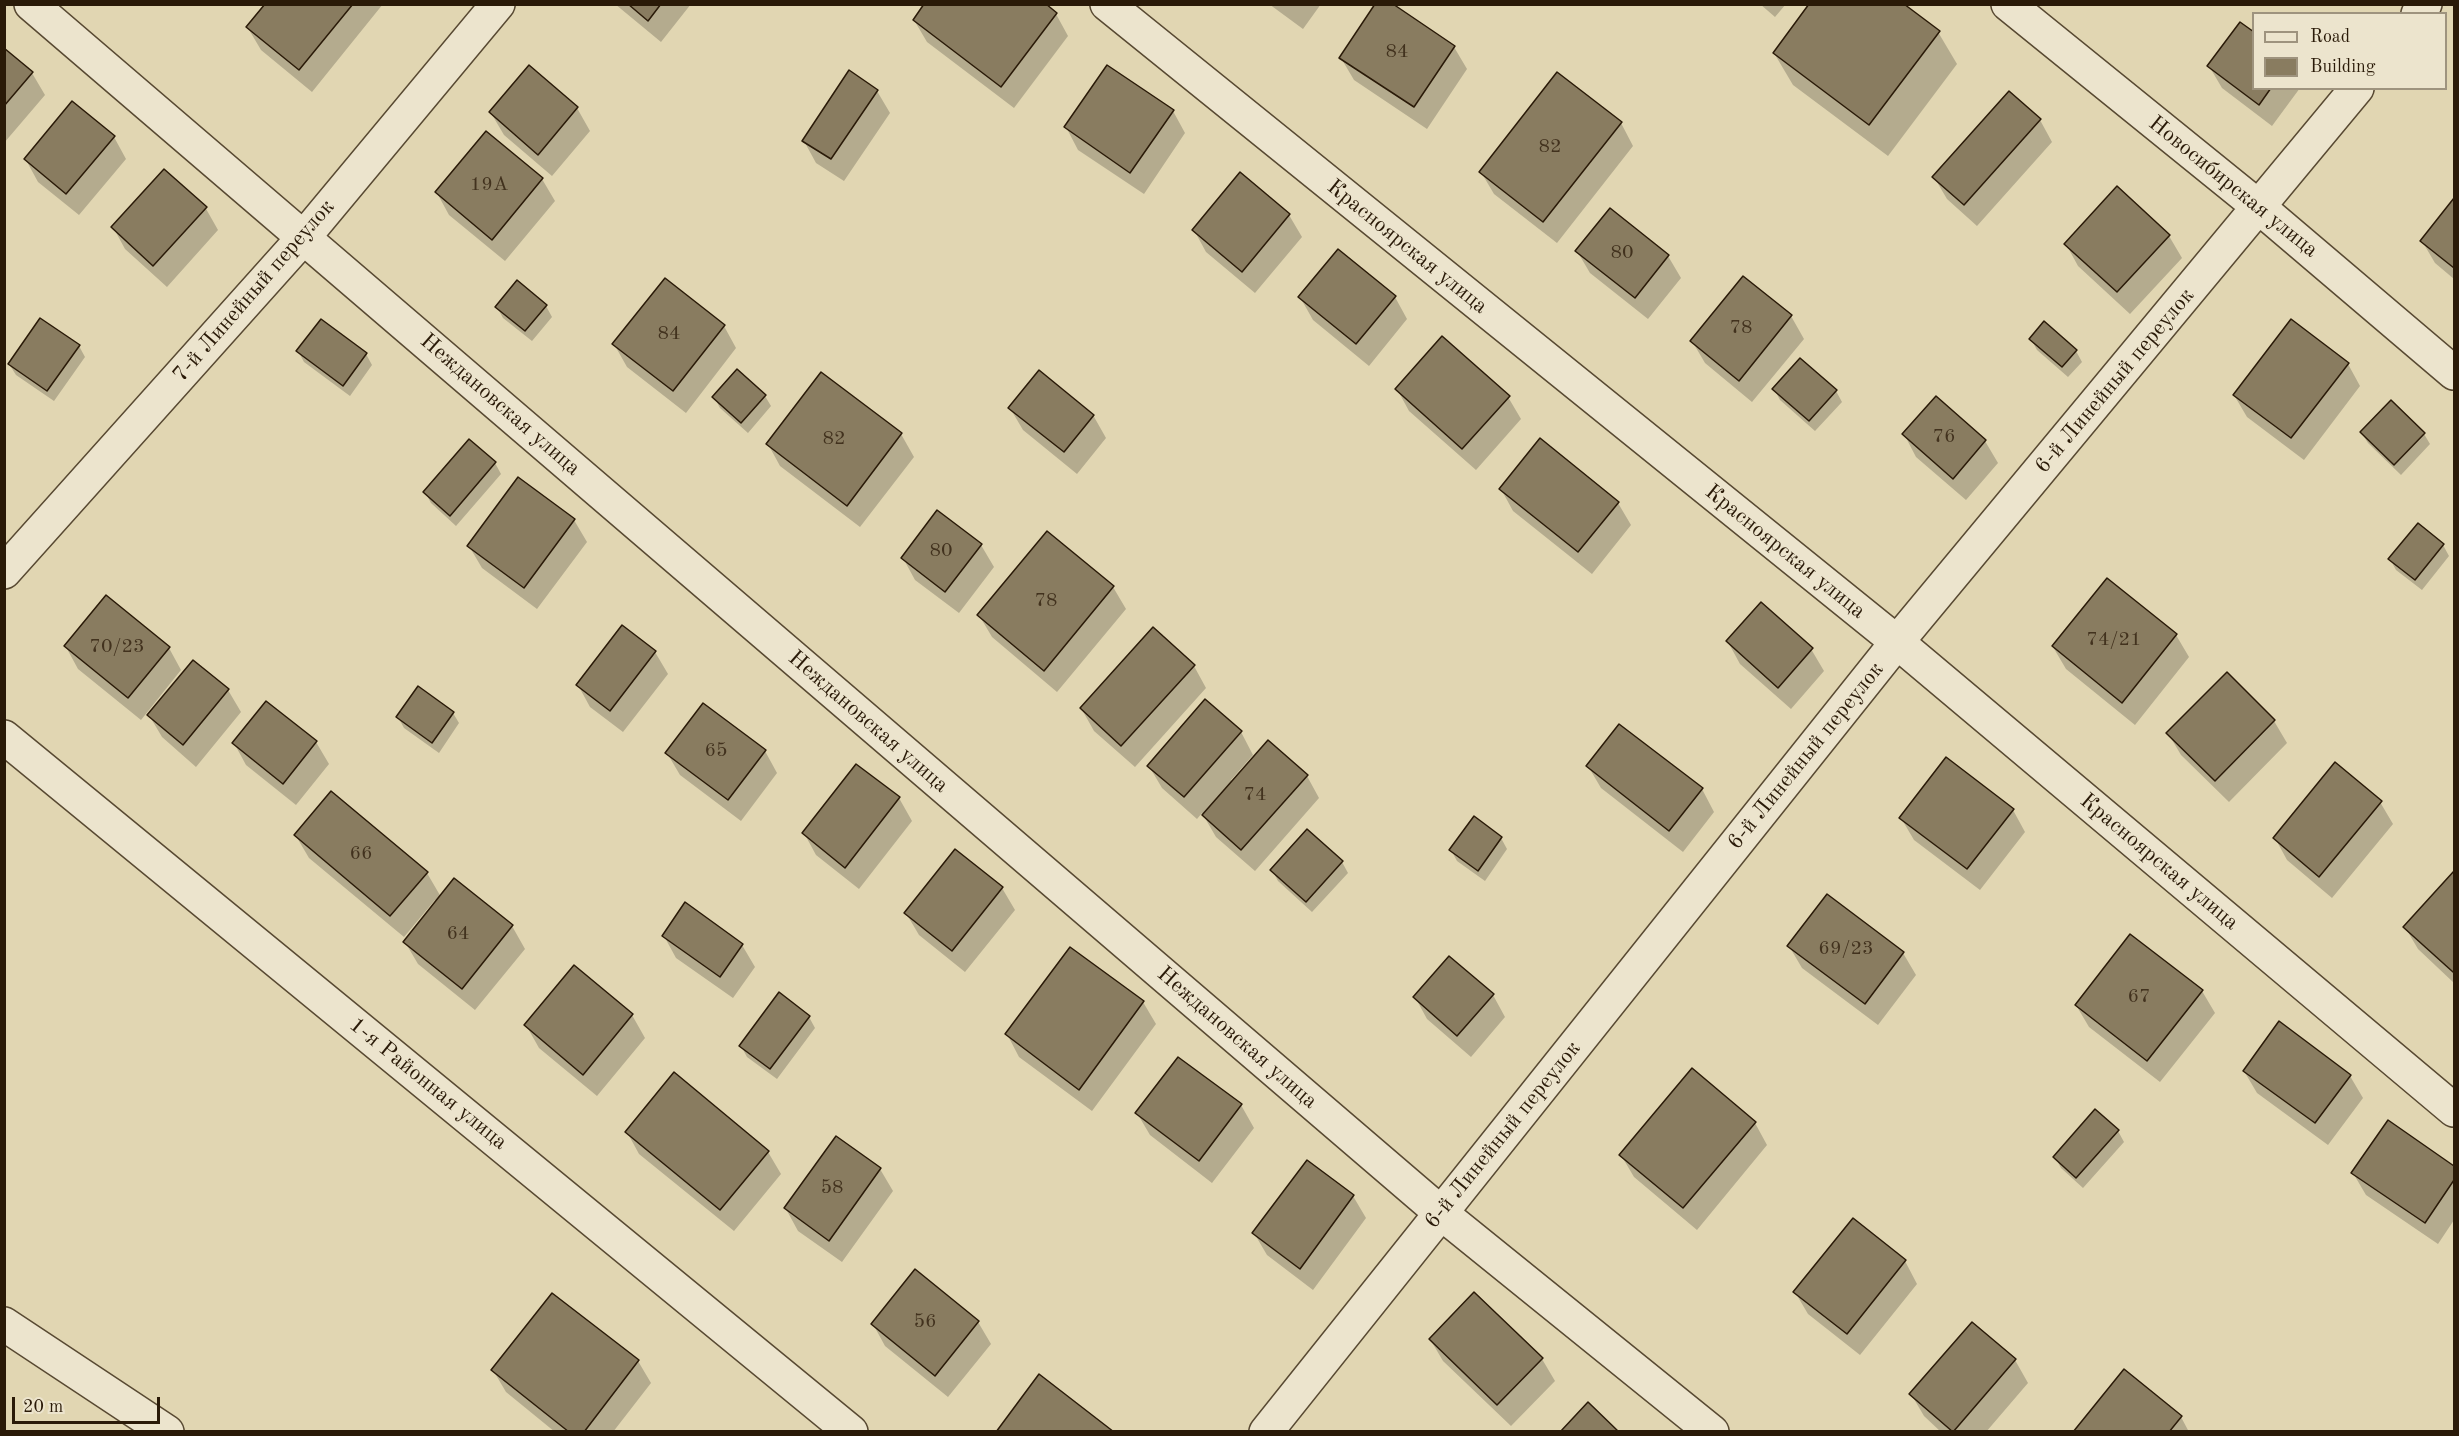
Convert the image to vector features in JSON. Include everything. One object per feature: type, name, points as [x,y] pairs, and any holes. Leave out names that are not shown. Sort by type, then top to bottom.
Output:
[{"type":"street","name":"Неждановская улица","points":[[31,4],[1441,1213],[1712,1431]]},
{"type":"street","name":"7-й Линейный переулок","points":[[4,572],[304,237],[498,4]]},
{"type":"street","name":"Красноярская улица","points":[[1107,4],[1897,642],[2454,1110]]},
{"type":"street","name":"Новосибирская улица","points":[[2008,4],[2260,208],[2454,373]]},
{"type":"street","name":"6-й Линейный переулок","points":[[1266,1431],[1897,642],[2260,208],[2355,90]]},
{"type":"street","name":"1-я Районная улица","points":[[4,737],[851,1431]]},
{"type":"street","points":[[4,1324],[167,1431]]},
{"type":"building","points":[[265,4],[353,4],[299,70],[246,27]]},
{"type":"building","points":[[628,4],[661,4],[648,21]]},
{"type":"building","points":[[924,4],[1046,4],[1057,13],[1001,87],[913,20]]},
{"type":"building","points":[[1375,4],[1393,4],[1455,46],[1414,107],[1339,58]]},
{"type":"building","points":[[1809,4],[1904,4],[1940,31],[1869,125],[1773,53]]},
{"type":"building","points":[[2240,22],[2252,31],[2252,90],[2270,90],[2259,105],[2207,66]]},
{"type":"building","points":[[4,48],[33,72],[4,106]]},
{"type":"building","points":[[529,65],[578,107],[538,155],[489,112]]},
{"type":"building","points":[[1107,65],[1174,110],[1130,173],[1064,127]]},
{"type":"building","points":[[849,70],[878,90],[831,159],[802,141]]},
{"type":"building","points":[[1557,72],[1622,122],[1543,222],[1479,172]]},
{"type":"building","points":[[2009,91],[2041,119],[1964,205],[1932,177]]},
{"type":"building","points":[[72,101],[115,136],[66,194],[24,159]]},
{"type":"building","points":[[486,131],[543,178],[492,240],[435,192]]},
{"type":"building","points":[[164,169],[207,207],[153,266],[111,227]]},
{"type":"building","points":[[1240,172],[1290,214],[1242,272],[1192,230]]},
{"type":"building","points":[[2117,186],[2170,235],[2117,292],[2064,244]]},
{"type":"building","points":[[2454,198],[2454,268],[2420,241]]},
{"type":"building","points":[[1610,208],[1669,255],[1635,298],[1575,251]]},
{"type":"building","points":[[1338,249],[1396,296],[1356,344],[1298,297]]},
{"type":"building","points":[[1743,276],[1792,315],[1739,381],[1690,341]]},
{"type":"building","points":[[665,278],[725,325],[673,391],[612,344]]},
{"type":"building","points":[[517,280],[547,305],[525,331],[495,307]]},
{"type":"building","points":[[40,318],[80,345],[47,391],[8,364]]},
{"type":"building","points":[[321,319],[367,353],[343,386],[296,351]]},
{"type":"building","points":[[2291,319],[2349,363],[2291,438],[2233,395]]},
{"type":"building","points":[[2044,321],[2077,350],[2062,367],[2029,339]]},
{"type":"building","points":[[1442,336],[1510,396],[1462,449],[1395,389]]},
{"type":"building","points":[[1800,358],[1837,390],[1809,421],[1772,389]]},
{"type":"building","points":[[737,369],[766,395],[741,423],[712,397]]},
{"type":"building","points":[[1039,370],[1094,415],[1064,452],[1008,408]]},
{"type":"building","points":[[821,372],[902,433],[847,506],[766,444]]},
{"type":"building","points":[[1936,396],[1986,440],[1953,479],[1902,434]]},
{"type":"building","points":[[2391,400],[2425,433],[2394,465],[2360,432]]},
{"type":"building","points":[[1540,438],[1619,502],[1578,552],[1499,489]]},
{"type":"building","points":[[469,439],[496,462],[450,516],[423,492]]},
{"type":"building","points":[[518,477],[575,519],[524,588],[467,546]]},
{"type":"building","points":[[937,510],[982,544],[945,592],[901,558]]},
{"type":"building","points":[[2418,523],[2444,544],[2415,580],[2388,559]]},
{"type":"building","points":[[1047,531],[1114,586],[1044,671],[977,615]]},
{"type":"building","points":[[2107,578],[2177,634],[2122,703],[2052,646]]},
{"type":"building","points":[[106,595],[170,647],[128,698],[64,646]]},
{"type":"building","points":[[1761,602],[1813,648],[1778,688],[1726,641]]},
{"type":"building","points":[[622,625],[656,651],[610,711],[576,685]]},
{"type":"building","points":[[1153,627],[1195,665],[1121,746],[1080,708]]},
{"type":"building","points":[[193,660],[229,689],[183,745],[147,715]]},
{"type":"building","points":[[2227,672],[2275,720],[2215,781],[2166,733]]},
{"type":"building","points":[[418,686],[454,712],[432,743],[396,717]]},
{"type":"building","points":[[1205,699],[1242,731],[1184,797],[1147,766]]},
{"type":"building","points":[[266,701],[317,741],[283,784],[232,743]]},
{"type":"building","points":[[703,703],[766,750],[728,800],[665,753]]},
{"type":"building","points":[[1619,724],[1703,788],[1669,831],[1586,766]]},
{"type":"building","points":[[1268,740],[1308,775],[1241,850],[1202,815]]},
{"type":"building","points":[[1946,757],[2014,809],[1967,869],[1899,818]]},
{"type":"building","points":[[2335,762],[2382,801],[2319,877],[2273,838]]},
{"type":"building","points":[[856,764],[900,797],[845,868],[802,833]]},
{"type":"building","points":[[331,791],[428,872],[390,916],[294,835]]},
{"type":"building","points":[[1474,816],[1502,837],[1478,871],[1449,850]]},
{"type":"building","points":[[1307,829],[1343,861],[1306,902],[1270,870]]},
{"type":"building","points":[[955,849],[1003,887],[952,951],[904,913]]},
{"type":"building","points":[[2454,871],[2454,971],[2453,972],[2403,927]]},
{"type":"building","points":[[454,878],[513,925],[462,989],[403,942]]},
{"type":"building","points":[[1827,894],[1904,952],[1865,1004],[1787,946]]},
{"type":"building","points":[[685,902],[743,944],[720,977],[662,936]]},
{"type":"building","points":[[2130,934],[2203,990],[2147,1061],[2075,1005]]},
{"type":"building","points":[[1070,947],[1144,1001],[1079,1090],[1005,1034]]},
{"type":"building","points":[[1449,956],[1494,994],[1457,1036],[1413,997]]},
{"type":"building","points":[[574,965],[633,1014],[583,1075],[524,1025]]},
{"type":"building","points":[[779,992],[810,1016],[770,1069],[739,1046]]},
{"type":"building","points":[[2279,1021],[2351,1075],[2315,1123],[2243,1071]]},
{"type":"building","points":[[1178,1057],[1242,1104],[1199,1161],[1135,1113]]},
{"type":"building","points":[[1692,1068],[1756,1122],[1683,1208],[1619,1155]]},
{"type":"building","points":[[674,1072],[769,1151],[720,1210],[625,1132]]},
{"type":"building","points":[[2095,1109],[2119,1130],[2076,1178],[2053,1157]]},
{"type":"building","points":[[2388,1120],[2454,1166],[2454,1180],[2425,1223],[2351,1173]]},
{"type":"building","points":[[836,1136],[881,1168],[829,1241],[784,1208]]},
{"type":"building","points":[[1307,1160],[1354,1195],[1300,1269],[1252,1233]]},
{"type":"building","points":[[1853,1218],[1906,1260],[1847,1334],[1793,1292]]},
{"type":"building","points":[[915,1269],[979,1321],[935,1376],[871,1324]]},
{"type":"building","points":[[1474,1292],[1543,1358],[1497,1405],[1429,1339]]},
{"type":"building","points":[[552,1293],[639,1360],[584,1432],[569,1432],[491,1370]]},
{"type":"building","points":[[1972,1322],[2016,1359],[1953,1432],[1909,1394]]},
{"type":"building","points":[[2124,1369],[2182,1416],[2169,1432],[2073,1432]]},
{"type":"building","points":[[1039,1374],[1114,1432],[996,1432]]},
{"type":"building","points":[[1588,1402],[1619,1432],[1560,1432]]}]
